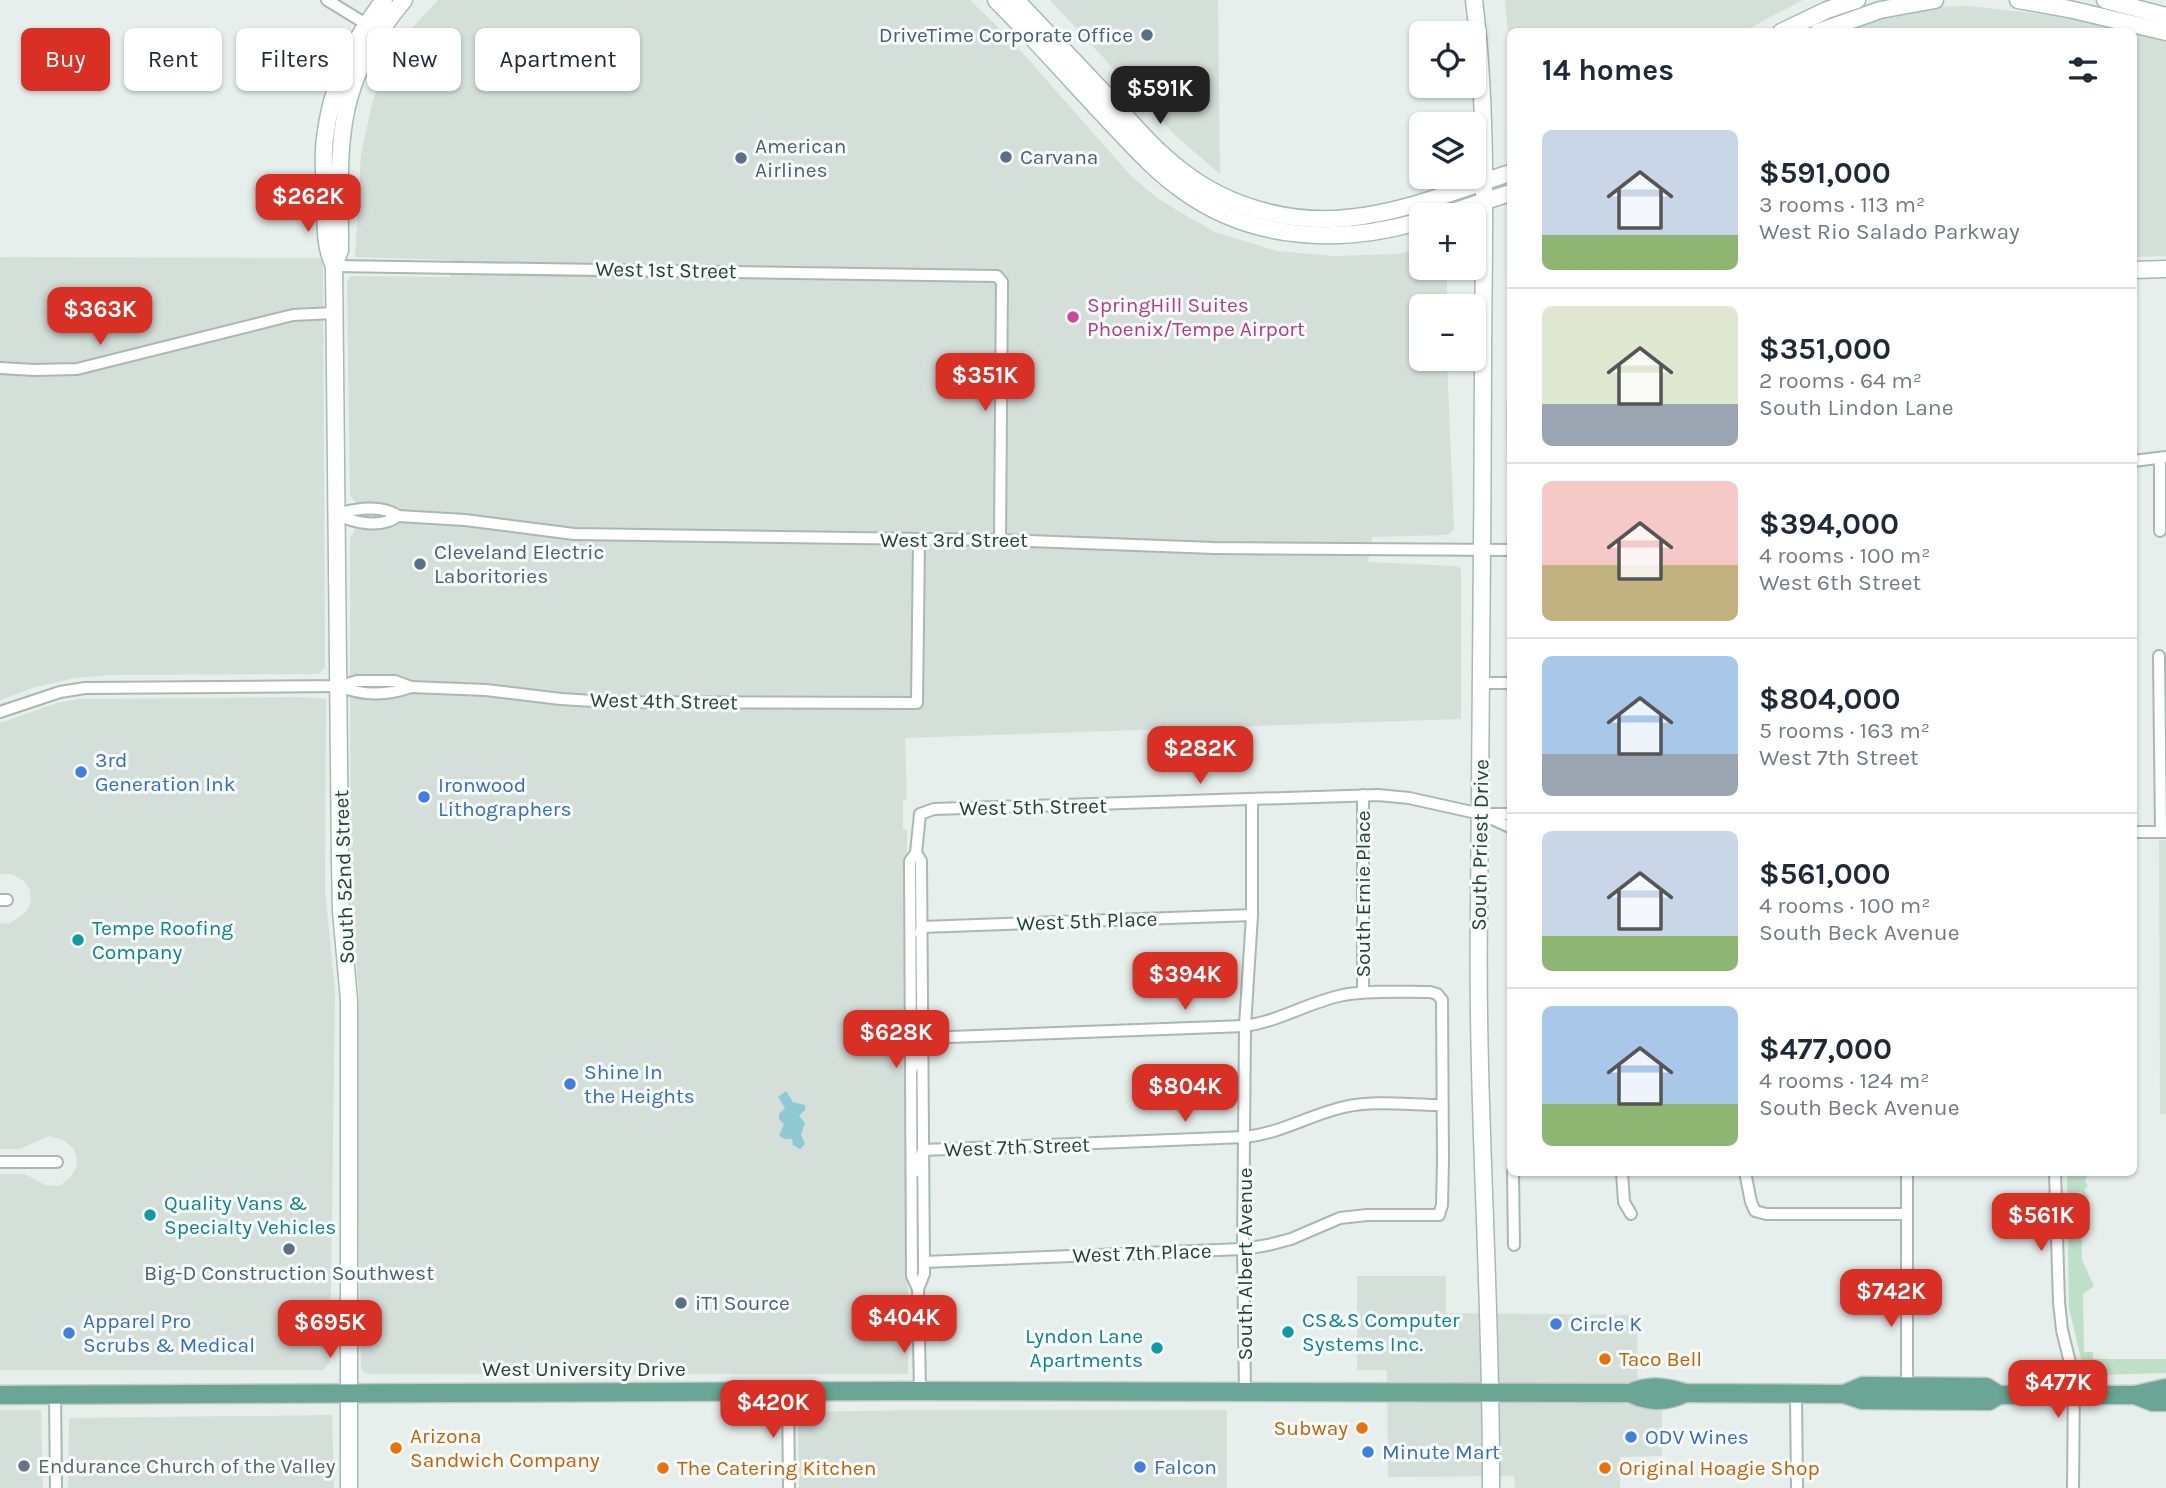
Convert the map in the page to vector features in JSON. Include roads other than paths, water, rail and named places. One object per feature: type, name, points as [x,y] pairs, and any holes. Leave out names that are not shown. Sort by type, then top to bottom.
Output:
[{"type":"main road","points":[[373,28],[384,0]]},
{"type":"main road","points":[[373,28],[404,0]]},
{"type":"main road","name":"South Priest Drive","points":[[1474,0],[1480,47],[1481,112]]},
{"type":"main road","points":[[1789,28],[1857,0]]},
{"type":"main road","points":[[1829,28],[1880,10],[1936,0]]},
{"type":"main road","points":[[2018,0],[2069,9],[2166,33]]},
{"type":"main road","points":[[2105,0],[2166,16]]},
{"type":"main road","points":[[1006,4],[1043,39],[1056,42],[1184,173],[1224,197],[1266,212],[1307,219],[1349,218],[1411,205],[1461,189]]},
{"type":"main road","points":[[1006,4],[1141,154],[1182,191],[1213,210],[1231,218],[1287,233],[1353,234],[1409,225]]},
{"type":"main road","name":"South 52nd Street","points":[[349,1488],[349,1000],[341,911],[334,266],[340,250],[339,151],[342,126],[367,45]]},
{"type":"main road","points":[[1486,181],[1507,174]]},
{"type":"main road","name":"South Priest Drive","points":[[1483,189],[1479,1083],[1491,1488]]},
{"type":"main road","points":[[1182,191],[1195,191],[1252,216],[1266,212]]},
{"type":"main road","points":[[1480,203],[1507,194]]},
{"type":"main road","points":[[2137,270],[2166,269]]},
{"type":"main road","name":"West University Drive","points":[[0,1395],[788,1391],[1630,1393],[1646,1387],[1666,1387],[1685,1393],[1844,1394],[1863,1400],[1989,1401],[1999,1395],[2135,1395],[2166,1388]]},
{"type":"main road","name":"West University Drive","points":[[1844,1394],[1863,1387],[1986,1387],[1999,1395]]},
{"type":"main road","name":"West University Drive","points":[[2135,1395],[2153,1402],[2166,1402]]},
{"type":"street","points":[[327,0],[373,28]]},
{"type":"street","name":"West 1st Street","points":[[334,266],[997,276],[1002,282],[1000,540]]},
{"type":"street","points":[[0,368],[77,369],[293,315],[334,313]]},
{"type":"street","points":[[2137,460],[2163,457],[2160,530]]},
{"type":"street","name":"West 3rd Street","points":[[336,514],[350,510],[391,511],[398,516],[465,520],[574,534],[919,541],[1000,540],[1214,548],[1507,550]]},
{"type":"street","name":"West 4th Street","points":[[0,712],[60,692],[85,688],[338,686],[357,681],[395,681],[411,687],[460,688],[610,702],[917,703],[919,541]]},
{"type":"street","points":[[2137,832],[2164,832],[2159,656]]},
{"type":"street","points":[[1482,683],[1507,683]]},
{"type":"street","name":"West 5th Street","points":[[916,853],[920,814],[934,809],[1363,795],[1409,798],[1481,814],[1507,826]]},
{"type":"street","name":"South Ernie Place","points":[[1363,795],[1363,992]]},
{"type":"street","name":"South Albert Avenue","points":[[1245,1392],[1245,1026],[1252,915],[1252,800]]},
{"type":"street","name":"West 5th Street","points":[[1481,814],[1507,814]]},
{"type":"street","points":[[918,1289],[912,1276],[910,862],[916,853],[921,861],[923,1038],[924,1274],[918,1289],[920,1391]]},
{"type":"street","name":"West 5th Place","points":[[922,927],[1252,915]]},
{"type":"street","points":[[911,962],[922,927]]},
{"type":"street","points":[[923,1038],[1245,1026],[1268,1022],[1319,1002],[1363,992],[1430,992],[1437,994],[1442,1000],[1442,1105]]},
{"type":"street","points":[[912,1069],[923,1038]]},
{"type":"street","name":"West 7th Street","points":[[923,1150],[1245,1138],[1277,1132],[1326,1111],[1348,1106],[1442,1105]]},
{"type":"street","name":"West 7th Place","points":[[924,1262],[1243,1249],[1291,1239],[1340,1218],[1439,1214],[1442,1205],[1442,1105]]},
{"type":"street","points":[[912,1180],[923,1150]]},
{"type":"street","points":[[0,1163],[57,1162]]},
{"type":"street","points":[[1513,1176],[1514,1245]]},
{"type":"street","points":[[1622,1176],[1624,1202],[1631,1214]]},
{"type":"street","points":[[1746,1176],[1755,1211],[1766,1214],[1906,1214]]},
{"type":"street","points":[[1907,1176],[1907,1387]]},
{"type":"street","points":[[2055,1176],[2059,1303],[2062,1330],[2073,1371],[2073,1488]]},
{"type":"street","points":[[912,1208],[918,1217],[919,1255],[924,1262]]},
{"type":"street","points":[[788,1391],[789,1488]]},
{"type":"street","points":[[55,1394],[56,1488]]},
{"type":"street","points":[[1796,1394],[1797,1488]]},
{"type":"water","points":[[786,1091],[793,1102],[805,1105],[805,1110],[799,1116],[805,1123],[801,1135],[805,1144],[800,1149],[793,1145],[792,1139],[779,1136],[784,1124],[779,1119],[779,1114],[785,1108],[778,1097]]},
{"type":"place","name":"DriveTime Corporate Office","points":[[1147,35]]},
{"type":"place","name":"Carvana","points":[[1006,157]]},
{"type":"place","name":"American Airlines","points":[[741,158]]},
{"type":"place","name":"SpringHill Suites Phoenix/Tempe Airport","points":[[1073,317]]},
{"type":"place","name":"Cleveland Electric Laboritories","points":[[420,564]]},
{"type":"place","name":"3rd Generation Ink","points":[[81,772]]},
{"type":"place","name":"Ironwood Lithographers","points":[[424,797]]},
{"type":"place","name":"Tempe Roofing Company","points":[[78,940]]},
{"type":"place","name":"Shine In the Heights","points":[[570,1084]]},
{"type":"place","name":"Quality Vans & Specialty Vehicles","points":[[150,1215]]},
{"type":"place","name":"Big-D Construction Southwest","points":[[289,1249]]},
{"type":"place","name":"iT1 Source","points":[[681,1303]]},
{"type":"place","name":"Circle K","points":[[1556,1324]]},
{"type":"place","name":"CS&S Computer Systems Inc.","points":[[1288,1332]]},
{"type":"place","name":"Apparel Pro Scrubs & Medical","points":[[69,1333]]},
{"type":"place","name":"Lyndon Lane Apartments","points":[[1157,1348]]},
{"type":"place","name":"Taco Bell","points":[[1605,1359]]},
{"type":"place","name":"Subway","points":[[1362,1428]]},
{"type":"place","name":"ODV Wines","points":[[1631,1437]]},
{"type":"place","name":"Arizona Sandwich Company","points":[[396,1448]]},
{"type":"place","name":"Minute Mart","points":[[1368,1452]]},
{"type":"place","name":"Endurance Church of the Valley","points":[[24,1466]]},
{"type":"place","name":"Falcon","points":[[1140,1467]]},
{"type":"place","name":"The Catering Kitchen","points":[[663,1468]]},
{"type":"place","name":"Original Hoagie Shop","points":[[1605,1468]]}]
